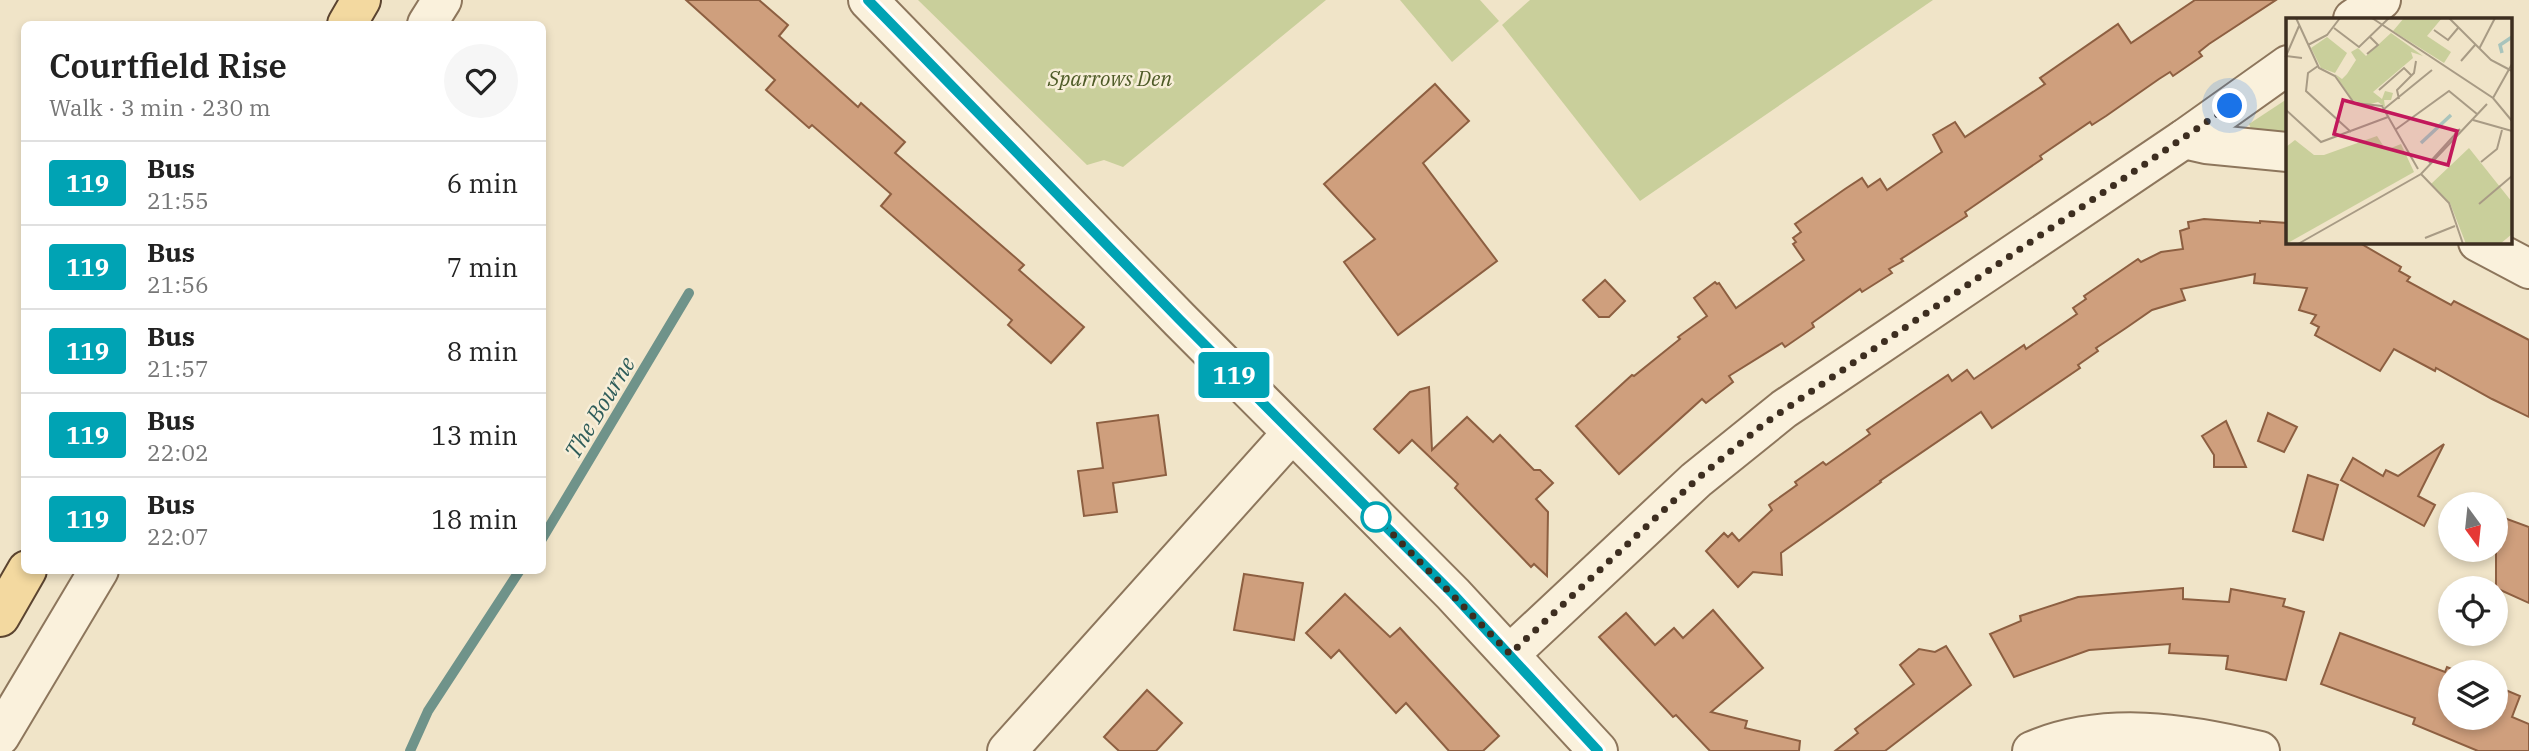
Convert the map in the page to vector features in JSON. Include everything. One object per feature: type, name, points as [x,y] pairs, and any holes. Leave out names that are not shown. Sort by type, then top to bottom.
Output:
[{"type":"main road","points":[[348,21],[361,0]]},
{"type":"main road","points":[[0,617],[25,574]]},
{"type":"street","points":[[429,21],[442,0]]},
{"type":"street","points":[[868,0],[1510,654],[1598,751]]},
{"type":"street","points":[[2354,18],[2381,0]]},
{"type":"street","points":[[1510,654],[1696,480],[1794,401],[2184,139],[2286,66]]},
{"type":"street","points":[[2184,139],[2206,144],[2286,152]]},
{"type":"street","points":[[2480,243],[2529,269]]},
{"type":"street","points":[[1007,751],[1292,433]]},
{"type":"street","points":[[0,736],[97,574]]},
{"type":"street","points":[[2032,751],[2081,735],[2142,733],[2260,751]]},
{"type":"green space","name":"Sparrows Den","points":[[918,0],[1326,0],[1123,167],[1104,160],[1087,165]]},
{"type":"green space","points":[[1400,0],[1480,0],[1499,21],[1452,62]]},
{"type":"green space","points":[[1530,0],[1933,0],[1640,201],[1502,25]]},
{"type":"green space","points":[[2286,100],[2286,136],[2252,131],[2249,124]]},
{"type":"building","points":[[686,0],[759,0],[788,25],[779,36],[858,107],[861,103],[905,142],[895,153],[1024,265],[1019,270],[1084,327],[1051,363],[1008,325],[1012,320],[881,206],[891,194],[812,125],[809,128],[766,90],[775,80]]},
{"type":"building","points":[[2195,0],[2276,0],[2209,44],[2199,52],[2202,56],[2173,76],[2170,72],[2106,116],[2092,125],[2090,122],[2040,156],[2042,159],[1965,212],[1967,216],[1901,259],[1903,261],[1889,269],[1892,273],[1862,292],[1860,289],[1812,323],[1814,327],[1785,347],[1782,343],[1729,376],[1733,382],[1706,403],[1702,399],[1619,474],[1576,426],[1632,375],[1707,316],[1694,298],[1715,282],[1719,283],[1736,308],[1804,260],[1793,244],[1796,242],[1793,238],[1801,232],[1795,224],[1845,189],[1862,178],[1868,187],[1880,179],[1887,190],[1942,152],[1933,135],[1955,122],[1965,137],[2045,84],[2040,78],[2118,24],[2131,43]]},
{"type":"building","points":[[1435,84],[1469,121],[1423,163],[1497,261],[1398,335],[1344,262],[1375,239],[1324,184]]},
{"type":"building","points":[[2204,219],[2286,223],[2286,243],[2360,243],[2401,267],[2399,271],[2410,277],[2407,281],[2451,305],[2454,301],[2529,340],[2529,417],[2394,349],[2380,371],[2315,335],[2319,327],[2311,323],[2316,315],[2299,310],[2307,288],[2254,283],[2255,274],[2181,289],[2185,300],[2152,310],[2096,348],[2098,351],[2078,365],[2080,368],[1992,428],[1981,412],[1781,553],[1782,575],[1753,572],[1738,587],[1706,551],[1724,533],[1728,537],[1732,533],[1739,541],[1772,510],[1769,505],[1797,485],[1795,482],[1823,462],[1826,465],[1870,434],[1867,430],[1948,375],[1952,381],[1967,370],[1974,379],[2024,345],[2026,349],[2077,314],[2073,308],[2086,299],[2084,296],[2138,259],[2141,262],[2161,252],[2183,249],[2180,231],[2189,228],[2188,222]]},
{"type":"building","points":[[1605,280],[1625,301],[1609,317],[1599,317],[1583,300]]},
{"type":"building","points":[[1429,387],[1432,450],[1467,417],[1493,442],[1500,435],[1534,470],[1540,470],[1553,483],[1536,499],[1548,512],[1547,576],[1534,564],[1531,567],[1455,488],[1458,484],[1412,440],[1399,453],[1374,429],[1410,392]]},
{"type":"building","points":[[2268,413],[2297,427],[2284,452],[2258,441]]},
{"type":"building","points":[[1158,415],[1166,475],[1113,483],[1117,512],[1084,516],[1078,471],[1103,468],[1097,423]]},
{"type":"building","points":[[2226,421],[2246,467],[2214,467],[2214,455],[2202,436]]},
{"type":"building","points":[[2444,444],[2418,496],[2435,505],[2424,526],[2341,480],[2353,458],[2383,476],[2386,470],[2398,476]]},
{"type":"building","points":[[2308,475],[2338,485],[2323,540],[2293,531]]},
{"type":"building","points":[[2508,519],[2529,527],[2529,603],[2508,593],[2508,576],[2496,576],[2496,562],[2508,562]]},
{"type":"building","points":[[1244,574],[1303,583],[1294,640],[1234,630]]},
{"type":"building","points":[[2183,588],[2183,599],[2229,602],[2231,589],[2285,599],[2283,606],[2304,612],[2286,680],[2226,669],[2228,656],[2169,653],[2170,644],[2089,650],[2014,677],[1990,634],[2021,621],[2020,616],[2078,597]]},
{"type":"building","points":[[1345,594],[1390,637],[1400,628],[1499,736],[1483,751],[1449,751],[1406,703],[1396,713],[1339,650],[1331,658],[1306,633]]},
{"type":"building","points":[[1713,610],[1763,668],[1711,712],[1747,721],[1745,728],[1800,741],[1799,751],[1710,751],[1676,715],[1673,717],[1599,637],[1626,613],[1655,645],[1674,628],[1683,638]]},
{"type":"building","points":[[2340,633],[2438,669],[2438,730],[2508,730],[2508,691],[2520,696],[2512,717],[2529,724],[2529,751],[2478,751],[2413,724],[2415,718],[2321,684]]},
{"type":"building","points":[[1946,646],[1971,685],[1885,751],[1835,751],[1858,733],[1855,729],[1914,684],[1900,665],[1919,649],[1935,652]]},
{"type":"building","points":[[1147,690],[1182,723],[1156,751],[1119,751],[1104,737]]},
{"type":"waterway","name":"The Bourne","points":[[546,532],[689,293]]},
{"type":"waterway","name":"The Bourne","points":[[410,751],[428,711],[517,574]]},
{"type":"bus line","name":"119","points":[[868,0],[1180,320],[1453,594],[1598,751]]},
{"type":"route","points":[[1376,517],[1510,654],[1696,480],[1765,423],[2230,106]]}]
